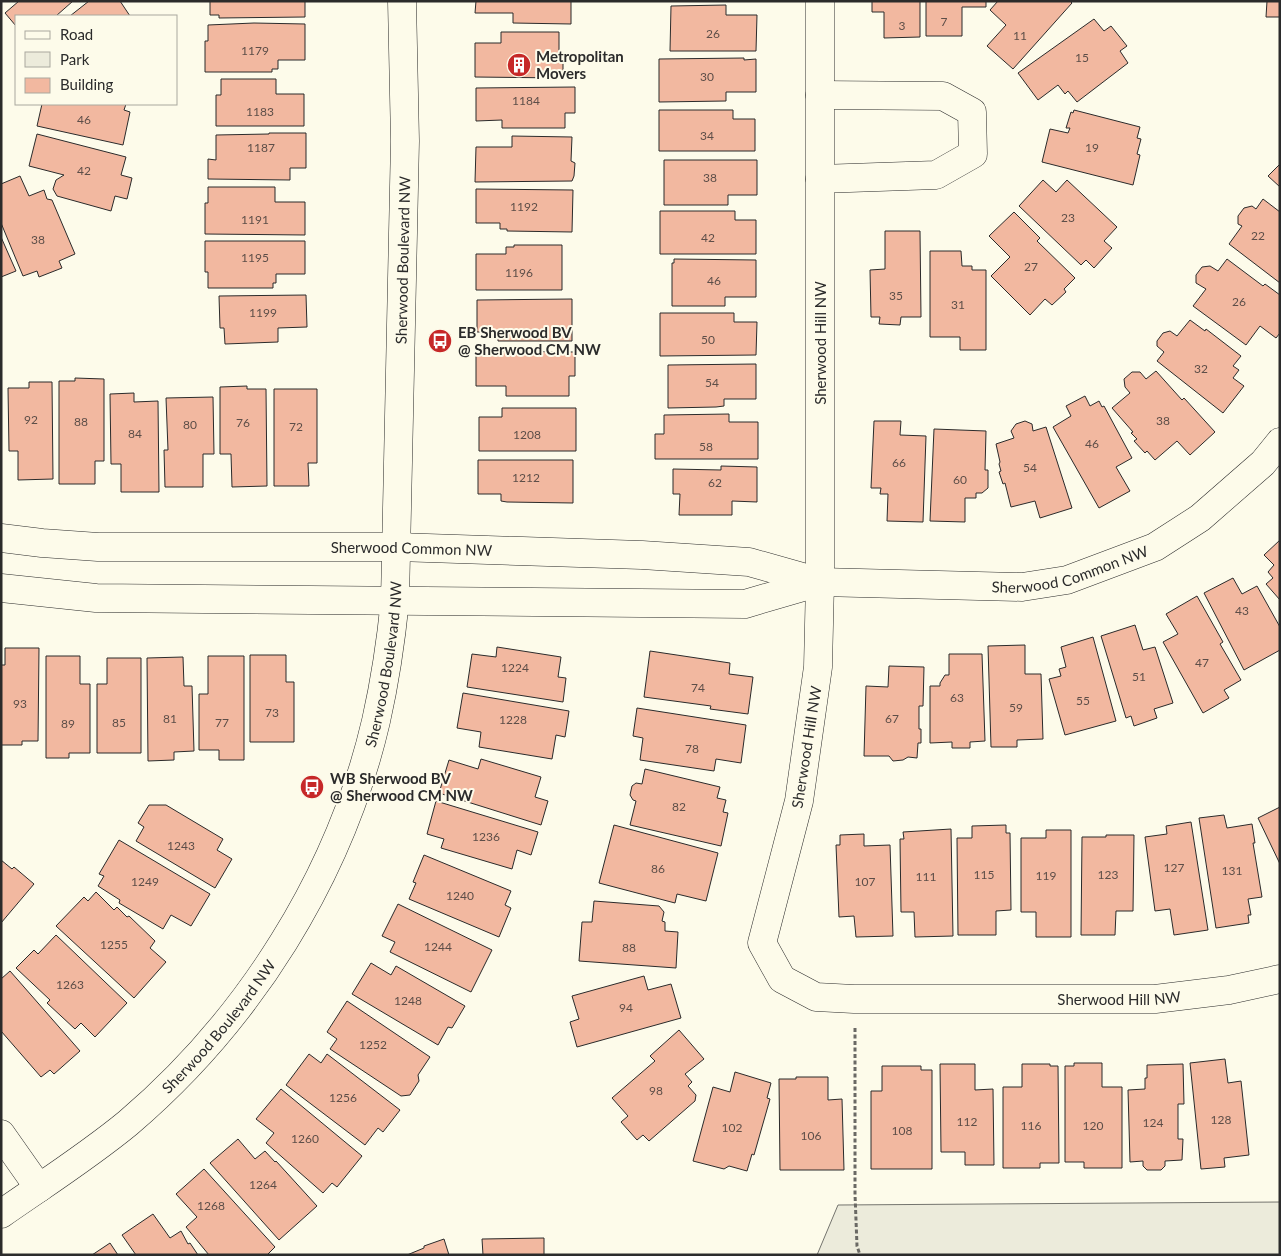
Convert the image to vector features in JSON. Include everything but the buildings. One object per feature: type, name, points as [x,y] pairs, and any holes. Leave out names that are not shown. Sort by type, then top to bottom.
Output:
[{"type":"street","name":"Sherwood Boulevard NW","points":[[1,1214],[99,1146],[128,1123],[169,1086],[207,1046],[246,998],[280,947],[311,894],[334,846],[359,780],[376,722],[388,661],[395,600],[405,141],[402,1]]},
{"type":"street","name":"Sherwood Hill NW","points":[[820,1],[820,582],[818,667],[799,801],[762,943],[782,979],[816,997],[854,999],[1155,999],[1229,990],[1280,980]]},
{"type":"street","points":[[820,95],[943,96],[972,112],[973,154],[936,175],[820,179]]},
{"type":"street","name":"Sherwood Common NW","points":[[1,538],[98,547],[397,547],[642,555],[749,562],[820,582],[1022,587],[1067,580],[1155,547],[1193,523],[1263,463],[1280,442]]},
{"type":"street","name":"Sherwood Common NW","points":[[1,588],[96,598],[745,604],[820,582]]},
{"type":"street","points":[[1,1134],[39,1188]]},
{"type":"path","points":[[854,999],[856,1213],[857,1246],[860,1255]]},
{"type":"green space","points":[[1280,1202],[1280,1255],[817,1255],[838,1205]]},
{"type":"place","name":"Metropolitan Movers","points":[[519,65]]},
{"type":"place","name":"EB Sherwood BV @ Sherwood CM NW","points":[[440,341]]},
{"type":"place","name":"WB Sherwood BV @ Sherwood CM NW","points":[[312,787]]}]
